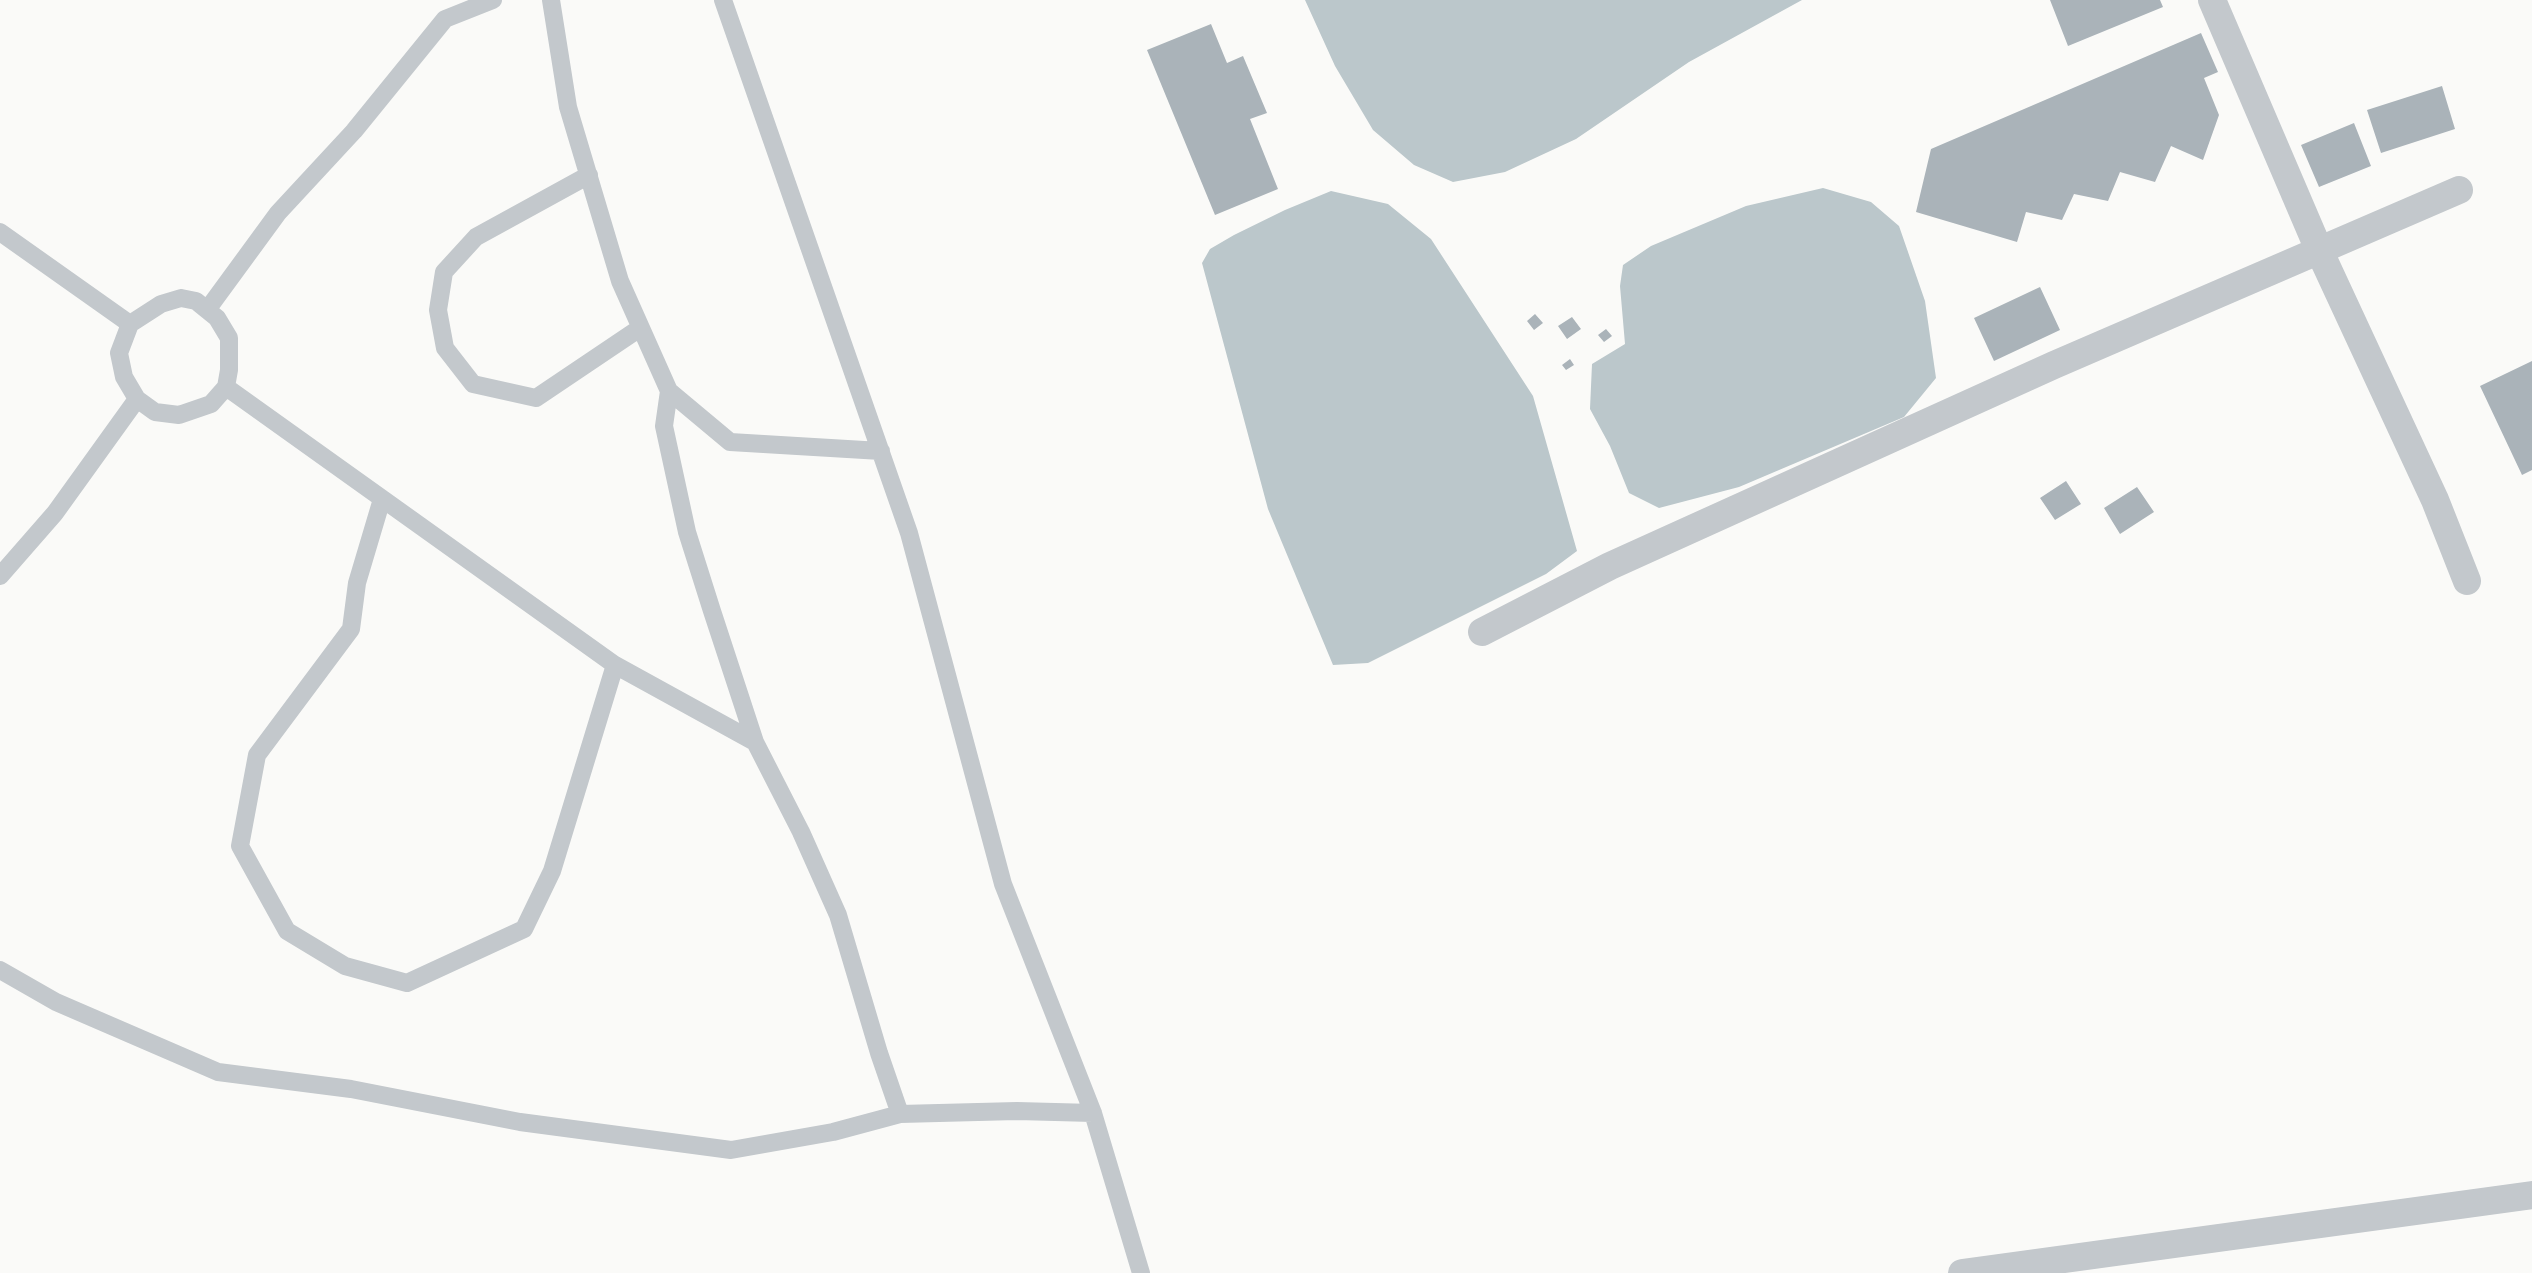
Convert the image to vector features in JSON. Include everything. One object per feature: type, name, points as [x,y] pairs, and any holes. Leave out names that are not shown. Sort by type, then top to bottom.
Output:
[{"type":"street","points":[[2212,0],[2319,250],[2435,500],[2467,582]]},
{"type":"street","points":[[1482,632],[1610,566],[2045,369],[2459,190]]},
{"type":"street","points":[[1962,1273],[2532,1195]]},
{"type":"lane","points":[[207,310],[278,213],[354,131],[445,19],[493,0]]},
{"type":"lane","points":[[551,0],[568,107],[620,281],[669,392],[730,442],[880,451]]},
{"type":"lane","points":[[723,0],[909,533],[1002,884],[1094,1113],[1141,1273]]},
{"type":"lane","points":[[589,175],[476,237],[444,272],[438,310],[445,348],[473,384],[536,398],[640,328]]},
{"type":"lane","points":[[0,232],[130,324]]},
{"type":"lane","points":[[181,298],[196,301],[217,318],[229,338],[229,370],[226,387],[211,404],[179,414],[155,412],[137,399],[124,377],[119,354],[130,324],[161,304],[181,298]]},
{"type":"lane","points":[[226,387],[615,665],[755,742]]},
{"type":"lane","points":[[669,392],[664,426],[687,532],[755,742],[801,832],[838,915],[879,1053],[900,1114]]},
{"type":"lane","points":[[0,576],[55,513],[137,399]]},
{"type":"lane","points":[[382,499],[357,583],[351,629],[257,755],[240,846],[287,931],[345,966],[407,982],[524,929],[552,871],[615,665]]},
{"type":"lane","points":[[0,970],[56,1002],[218,1072],[351,1089],[520,1122],[731,1150],[833,1132],[900,1114],[1016,1111],[1094,1113]]},
{"type":"shaded area","points":[[1305,0],[1802,0],[1689,62],[1576,139],[1505,172],[1453,182],[1414,165],[1373,130],[1335,66]]},
{"type":"shaded area","points":[[1823,188],[1871,202],[1899,226],[1925,301],[1936,378],[1904,417],[1739,487],[1659,508],[1629,493],[1610,446],[1590,409],[1592,364],[1625,344],[1620,286],[1623,265],[1651,246],[1746,206]]},
{"type":"shaded area","points":[[1331,191],[1388,204],[1431,239],[1533,396],[1577,551],[1546,574],[1368,663],[1333,665],[1268,509],[1202,263],[1210,249],[1234,235],[1285,210]]},
{"type":"building","points":[[2050,0],[2160,0],[2163,7],[2068,46]]},
{"type":"building","points":[[1211,24],[1227,63],[1243,56],[1267,113],[1250,119],[1278,189],[1215,215],[1147,50]]},
{"type":"building","points":[[2201,33],[2218,72],[2204,78],[2219,115],[2203,160],[2171,146],[2155,182],[2120,172],[2108,201],[2074,194],[2062,220],[2026,212],[2017,242],[1916,212],[1931,149]]},
{"type":"building","points":[[2442,86],[2455,129],[2381,153],[2367,110]]},
{"type":"building","points":[[2354,123],[2371,166],[2319,187],[2301,145]]},
{"type":"building","points":[[2040,287],[2060,330],[1994,361],[1974,318]]},
{"type":"building","points":[[1535,314],[1543,323],[1534,330],[1527,321]]},
{"type":"building","points":[[1572,317],[1581,329],[1567,339],[1558,326]]},
{"type":"building","points":[[1606,329],[1612,336],[1604,342],[1598,335]]},
{"type":"building","points":[[1570,359],[1574,365],[1566,370],[1562,365]]},
{"type":"building","points":[[2532,361],[2532,470],[2522,475],[2480,386]]},
{"type":"building","points":[[2066,481],[2081,504],[2055,520],[2040,498]]},
{"type":"building","points":[[2137,487],[2154,512],[2120,534],[2104,508]]}]
